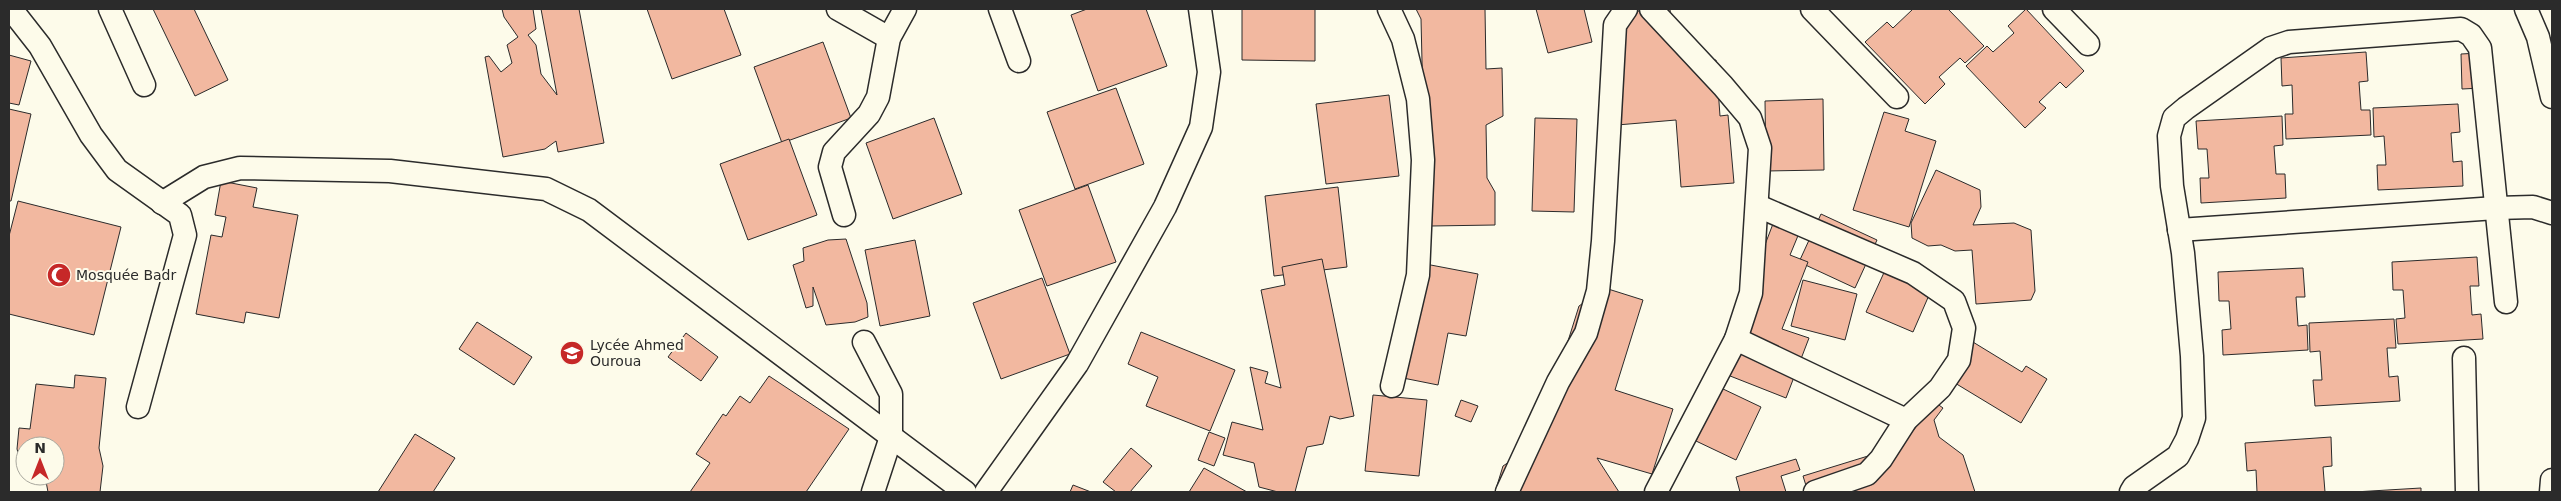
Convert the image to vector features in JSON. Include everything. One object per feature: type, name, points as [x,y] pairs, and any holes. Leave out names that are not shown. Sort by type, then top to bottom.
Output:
[{"type":"street","points":[[11,9],[40,46],[91,135],[117,170],[180,215],[185,235],[138,407]]},
{"type":"street","points":[[110,9],[144,85]]},
{"type":"street","points":[[838,9],[890,38]]},
{"type":"street","points":[[844,215],[830,167],[834,152],[874,106],[878,97],[890,38],[906,9]]},
{"type":"street","points":[[1000,9],[1019,61]]},
{"type":"street","points":[[986,492],[1077,364],[1165,206],[1201,127],[1209,72],[1200,9]]},
{"type":"street","points":[[1389,9],[1403,40],[1418,99],[1423,160],[1418,275],[1392,386]]},
{"type":"street","points":[[1508,492],[1558,382],[1586,332],[1598,291],[1603,241],[1615,25],[1626,9]]},
{"type":"street","points":[[1651,9],[1723,86],[1750,118],[1760,148],[1758,206],[1751,293],[1736,339],[1656,492]]},
{"type":"street","points":[[1812,9],[1897,97]]},
{"type":"street","points":[[2054,9],[2088,44]]},
{"type":"street","points":[[2526,9],[2538,36],[2552,98]]},
{"type":"street","points":[[2131,492],[2134,487],[2178,456],[2187,439],[2194,418],[2192,356],[2179,230],[2172,186],[2169,136],[2174,118],[2271,48],[2289,42],[2461,28],[2471,35],[2480,48],[2506,302]]},
{"type":"street","points":[[162,203],[204,177],[240,168],[390,171],[546,188],[589,210],[965,492]]},
{"type":"street","points":[[1758,206],[1913,273],[1954,302],[1964,328],[1959,360],[1940,388],[1906,420],[1882,459],[1867,474],[1816,492]]},
{"type":"street","points":[[2179,230],[2496,208],[2533,207],[2552,213]]},
{"type":"street","points":[[1736,339],[1906,420]]},
{"type":"street","points":[[864,342],[892,394],[892,437],[873,492]]},
{"type":"street","points":[[2464,358],[2466,492]]},
{"type":"street","points":[[2551,492],[2552,480]]},
{"type":"building","points":[[153,9],[194,9],[228,80],[195,96]]},
{"type":"building","points":[[502,9],[533,9],[536,29],[528,35],[536,45],[541,74],[557,95],[541,9],[579,9],[604,143],[558,152],[556,141],[545,149],[503,157],[485,57],[489,56],[501,72],[512,63],[507,45],[518,37],[504,17]]},
{"type":"building","points":[[647,9],[724,9],[741,55],[672,79]]},
{"type":"building","points":[[1087,9],[1146,9],[1167,66],[1098,91],[1071,15]]},
{"type":"building","points":[[1242,9],[1315,9],[1315,61],[1242,60]]},
{"type":"building","points":[[1416,9],[1485,9],[1486,69],[1502,68],[1503,116],[1486,125],[1487,178],[1495,192],[1495,225],[1431,226],[1425,188],[1421,19]]},
{"type":"building","points":[[1536,9],[1584,9],[1592,42],[1548,53]]},
{"type":"building","points":[[1670,9],[1673,47],[1692,62],[1716,60],[1720,116],[1728,115],[1734,183],[1681,187],[1676,120],[1617,125],[1609,13]]},
{"type":"building","points":[[1913,9],[1948,9],[1984,46],[1965,63],[1960,58],[1939,77],[1945,84],[1925,104],[1865,42],[1887,22],[1893,28]]},
{"type":"building","points":[[2026,9],[2084,71],[2066,88],[2060,82],[2039,102],[2046,108],[2025,128],[1966,66],[1987,46],[1993,52],[2014,33],[2008,26]]},
{"type":"building","points":[[823,42],[851,118],[782,143],[754,67]]},
{"type":"building","points":[[2366,52],[2368,81],[2359,82],[2361,110],[2370,110],[2371,135],[2286,139],[2285,114],[2293,114],[2292,85],[2282,86],[2281,58]]},
{"type":"building","points":[[2479,53],[2481,88],[2462,89],[2461,54]]},
{"type":"building","points":[[9,55],[31,61],[19,105],[9,103]]},
{"type":"building","points":[[1116,88],[1144,164],[1075,189],[1047,112]]},
{"type":"building","points":[[1389,95],[1399,176],[1326,184],[1316,104]]},
{"type":"building","points":[[1823,99],[1824,170],[1766,171],[1765,101]]},
{"type":"building","points":[[2458,104],[2460,132],[2451,133],[2453,162],[2462,161],[2463,186],[2378,190],[2377,165],[2386,165],[2384,136],[2374,137],[2373,108]]},
{"type":"building","points":[[9,109],[31,114],[11,201],[9,201]]},
{"type":"building","points":[[1884,112],[1909,119],[1905,131],[1936,141],[1909,227],[1853,210]]},
{"type":"building","points":[[2282,116],[2283,145],[2274,146],[2276,174],[2285,174],[2286,198],[2201,203],[2200,178],[2209,178],[2207,149],[2198,149],[2196,121]]},
{"type":"building","points":[[934,118],[962,194],[893,219],[866,143]]},
{"type":"building","points":[[1535,118],[1577,119],[1574,212],[1532,211]]},
{"type":"building","points":[[789,139],[817,215],[748,240],[720,164]]},
{"type":"building","points":[[1936,170],[1980,190],[1981,207],[1973,225],[2014,223],[2031,230],[2035,291],[2031,300],[1976,304],[1972,250],[1955,251],[1941,245],[1928,246],[1912,238],[1911,223]]},
{"type":"building","points":[[221,181],[257,188],[253,207],[298,215],[279,318],[246,312],[244,323],[196,314],[211,235],[222,237],[226,217],[215,215]]},
{"type":"building","points":[[1088,185],[1116,262],[1047,286],[1019,210]]},
{"type":"building","points":[[1338,187],[1347,267],[1274,276],[1265,196]]},
{"type":"building","name":"Mosquée Badr","points":[[18,201],[121,227],[94,335],[9,314],[9,236]]},
{"type":"building","points":[[1821,214],[1877,240],[1855,288],[1799,262]]},
{"type":"building","points":[[1776,216],[1802,226],[1790,255],[1808,262],[1782,329],[1809,338],[1786,398],[1720,372],[1738,315]]},
{"type":"building","points":[[846,239],[867,303],[868,317],[855,322],[826,325],[813,287],[813,306],[806,308],[793,265],[804,261],[803,248],[828,240]]},
{"type":"building","points":[[915,240],[930,316],[880,326],[865,250]]},
{"type":"building","points":[[2477,257],[2479,286],[2470,286],[2472,315],[2481,314],[2483,339],[2398,344],[2396,319],[2405,318],[2403,290],[2393,290],[2392,262]]},
{"type":"building","points":[[1322,259],[1354,416],[1340,419],[1330,416],[1323,444],[1307,447],[1295,492],[1278,492],[1259,487],[1254,463],[1223,455],[1232,422],[1263,430],[1250,367],[1268,372],[1265,383],[1281,388],[1261,290],[1285,285],[1282,267]]},
{"type":"building","points":[[1415,262],[1478,274],[1466,336],[1448,333],[1438,385],[1403,378]]},
{"type":"building","points":[[1887,266],[1933,286],[1913,332],[1866,312]]},
{"type":"building","points":[[2303,268],[2305,297],[2296,297],[2298,326],[2307,325],[2308,350],[2223,355],[2222,330],[2231,329],[2229,301],[2219,301],[2218,272]]},
{"type":"building","points":[[1042,278],[1070,354],[1001,379],[973,303]]},
{"type":"building","points":[[1803,280],[1857,294],[1845,340],[1791,326]]},
{"type":"building","points":[[1605,288],[1643,300],[1615,390],[1673,409],[1652,474],[1597,458],[1619,492],[1495,492],[1503,466],[1521,454],[1541,427],[1579,306]]},
{"type":"building","points":[[2394,319],[2396,348],[2387,348],[2389,377],[2398,376],[2400,401],[2315,406],[2313,380],[2322,380],[2320,351],[2310,352],[2309,323]]},
{"type":"building","points":[[477,322],[532,357],[514,385],[459,349]]},
{"type":"building","points":[[1141,332],[1235,370],[1210,431],[1146,406],[1158,377],[1128,364]]},
{"type":"building","points":[[686,333],[718,357],[701,381],[668,357]]},
{"type":"building","points":[[1968,339],[2022,372],[2026,366],[2047,379],[2021,423],[1945,377]]},
{"type":"building","points":[[75,375],[106,378],[99,448],[103,466],[100,492],[48,492],[47,486],[65,486],[65,436],[18,436],[19,428],[30,429],[36,384],[74,388]]},
{"type":"building","points":[[769,376],[849,429],[806,492],[690,492],[710,463],[696,454],[723,414],[726,416],[740,396],[750,403]]},
{"type":"building","points":[[1721,388],[1761,407],[1736,460],[1696,441]]},
{"type":"building","points":[[1922,393],[1943,408],[1934,420],[1939,437],[1963,455],[1975,492],[1808,492],[1803,476],[1894,448]]},
{"type":"building","points":[[1373,395],[1427,400],[1419,476],[1365,471]]},
{"type":"building","points":[[1461,400],[1478,406],[1471,422],[1455,416]]},
{"type":"building","points":[[1209,432],[1225,438],[1214,466],[1198,460]]},
{"type":"building","points":[[415,434],[455,458],[433,492],[378,492]]},
{"type":"building","points":[[2331,437],[2332,466],[2323,467],[2325,492],[2257,492],[2256,470],[2247,471],[2245,443]]},
{"type":"building","points":[[1131,448],[1152,466],[1130,492],[1116,492],[1103,482]]},
{"type":"building","points":[[1796,459],[1800,470],[1781,476],[1786,492],[1740,492],[1736,477]]},
{"type":"building","points":[[1204,468],[1247,492],[1189,492]]},
{"type":"building","points":[[1073,485],[1091,492],[1070,492]]},
{"type":"building","points":[[2421,488],[2421,492],[2354,492]]},
{"type":"place","name":"Mosquée Badr","points":[[59,275]]},
{"type":"place","name":"Lycée Ahmed Ouroua","points":[[572,353]]}]
